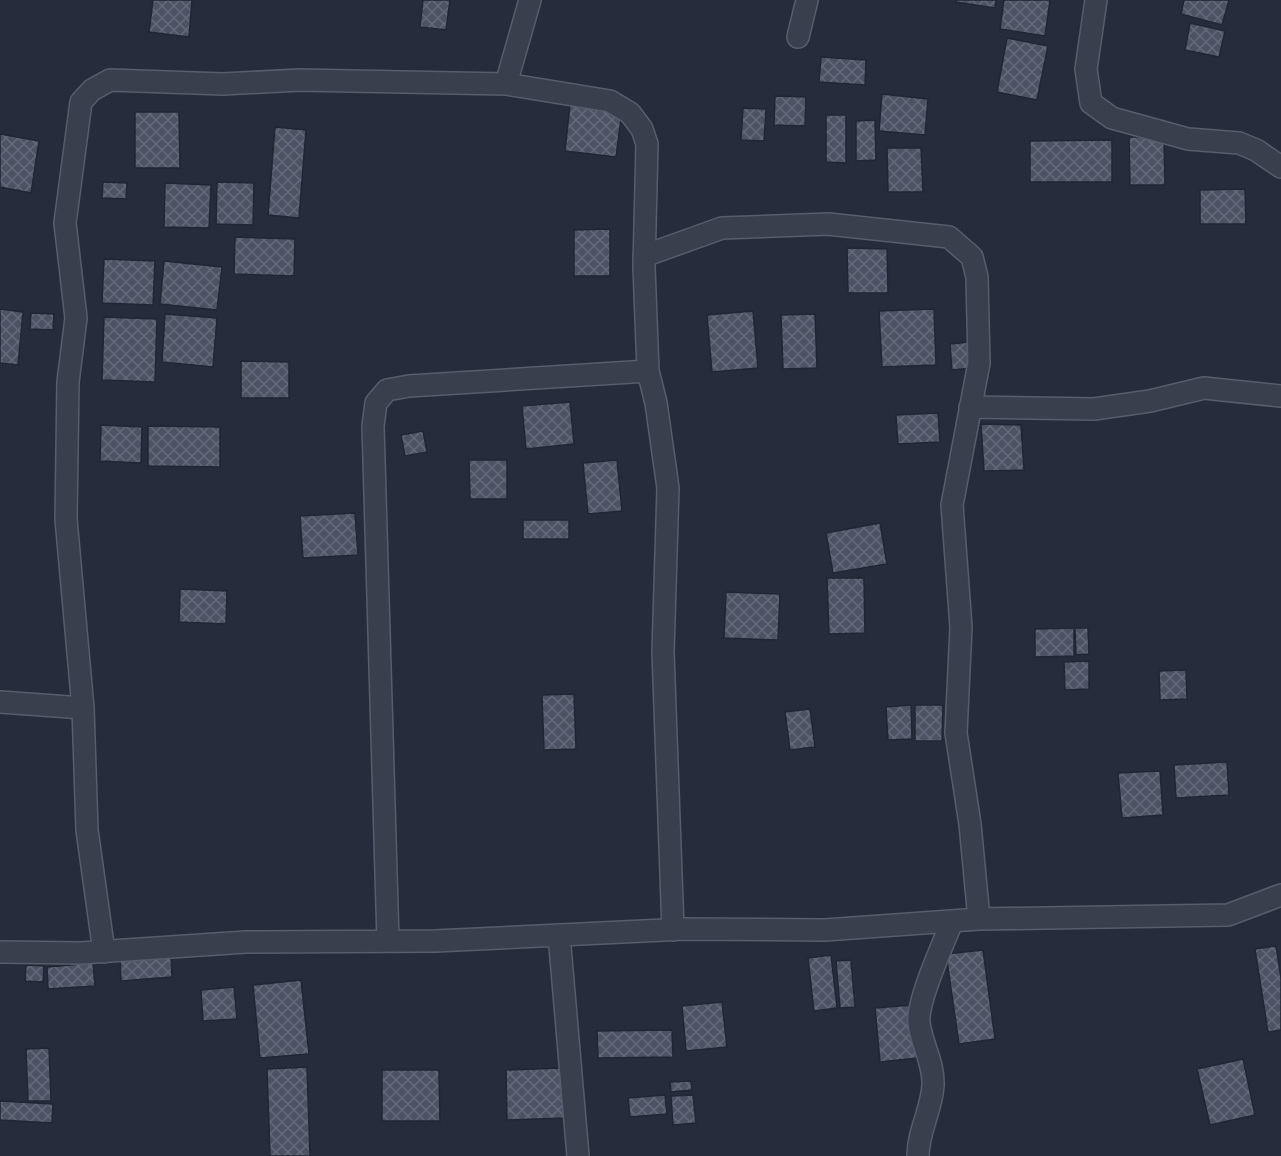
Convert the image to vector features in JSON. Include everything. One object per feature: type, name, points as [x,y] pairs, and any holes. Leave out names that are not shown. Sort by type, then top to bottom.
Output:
[{"type":"street","points":[[506,84],[530,0]]},
{"type":"street","points":[[798,37],[807,0]]},
{"type":"street","points":[[1096,0],[1086,69],[1091,103],[1112,118],[1188,139],[1239,143],[1256,150],[1281,166]]},
{"type":"street","points":[[105,952],[87,830],[83,708],[66,519],[68,382],[76,318],[65,223],[81,102],[92,90],[110,80],[224,84],[300,80],[506,84],[610,101],[630,113],[642,129],[647,144],[644,256],[648,371],[656,403],[668,489],[663,652],[672,930]]},
{"type":"street","points":[[644,256],[722,228],[828,224],[949,237],[972,257],[977,277],[979,363],[952,506],[961,627],[956,733],[970,824],[979,919]]},
{"type":"street","points":[[388,941],[373,426],[376,403],[387,390],[409,386],[648,371]]},
{"type":"street","points":[[970,407],[1094,409],[1149,401],[1204,388],[1281,396]]},
{"type":"street","points":[[0,702],[83,708]]},
{"type":"street","points":[[0,952],[105,952],[246,942],[388,941],[672,930],[825,930],[979,919],[1228,915],[1281,895]]},
{"type":"street","points":[[918,1156],[918,1141],[933,1086],[931,1061],[919,1021],[930,974],[952,922]]},
{"type":"street","points":[[559,935],[578,1156]]},
{"type":"building","points":[[153,0],[192,0],[189,37],[149,32]]},
{"type":"building","points":[[423,0],[450,0],[446,30],[420,27]]},
{"type":"building","points":[[956,0],[996,0],[995,8],[956,2]]},
{"type":"building","points":[[1004,0],[1050,0],[1045,36],[1000,29]]},
{"type":"building","points":[[1184,0],[1229,0],[1222,25],[1181,14]]},
{"type":"building","points":[[1190,23],[1225,31],[1219,57],[1185,50]]},
{"type":"building","points":[[1007,38],[1048,46],[1037,100],[997,92]]},
{"type":"building","points":[[821,57],[866,60],[865,85],[819,82]]},
{"type":"building","points":[[882,94],[928,99],[925,135],[879,131]]},
{"type":"building","points":[[775,96],[806,97],[805,126],[774,125]]},
{"type":"building","points":[[570,105],[622,111],[616,157],[565,151]]},
{"type":"building","points":[[743,108],[766,109],[764,141],[741,140]]},
{"type":"building","points":[[135,112],[179,112],[180,168],[135,168]]},
{"type":"building","points":[[826,115],[846,115],[846,163],[826,162]]},
{"type":"building","points":[[875,120],[876,160],[856,161],[856,121]]},
{"type":"building","points":[[275,127],[306,130],[299,218],[268,215]]},
{"type":"building","points":[[0,134],[39,141],[31,193],[0,187]]},
{"type":"building","points":[[1129,137],[1164,137],[1165,185],[1130,185]]},
{"type":"building","points":[[1112,140],[1112,182],[1030,182],[1030,141]]},
{"type":"building","points":[[887,148],[921,148],[923,192],[888,192]]},
{"type":"building","points":[[103,182],[127,183],[126,199],[102,198]]},
{"type":"building","points":[[217,182],[254,183],[253,225],[216,224]]},
{"type":"building","points":[[165,183],[211,185],[209,228],[164,227]]},
{"type":"building","points":[[1245,189],[1246,224],[1200,224],[1200,190]]},
{"type":"building","points":[[610,229],[610,276],[574,276],[574,230]]},
{"type":"building","points":[[235,237],[295,239],[294,276],[234,274]]},
{"type":"building","points":[[847,248],[887,249],[888,293],[848,293]]},
{"type":"building","points":[[104,259],[155,261],[153,305],[102,303]]},
{"type":"building","points":[[164,261],[222,267],[217,310],[160,304]]},
{"type":"building","points":[[0,309],[23,312],[18,365],[0,363]]},
{"type":"building","points":[[934,309],[936,365],[882,367],[879,311]]},
{"type":"building","points":[[753,311],[758,368],[712,372],[707,315]]},
{"type":"building","points":[[31,313],[54,314],[53,330],[30,329]]},
{"type":"building","points":[[165,314],[217,318],[213,367],[162,362]]},
{"type":"building","points":[[815,314],[817,368],[783,369],[781,315]]},
{"type":"building","points":[[104,317],[157,319],[155,382],[102,380]]},
{"type":"building","points":[[970,342],[972,368],[952,370],[950,344]]},
{"type":"building","points":[[241,361],[289,362],[289,398],[241,398]]},
{"type":"building","points":[[570,402],[574,444],[526,449],[522,406]]},
{"type":"building","points":[[938,413],[940,442],[898,444],[896,415]]},
{"type":"building","points":[[981,424],[1021,425],[1024,470],[984,471]]},
{"type":"building","points":[[101,425],[142,427],[141,463],[100,461]]},
{"type":"building","points":[[148,426],[220,427],[220,467],[148,466]]},
{"type":"building","points":[[423,431],[427,452],[405,456],[401,435]]},
{"type":"building","points":[[469,460],[507,460],[507,499],[470,499]]},
{"type":"building","points":[[617,460],[622,511],[588,514],[583,463]]},
{"type":"building","points":[[355,513],[358,555],[303,558],[300,516]]},
{"type":"building","points":[[523,520],[569,520],[569,539],[523,539]]},
{"type":"building","points":[[880,523],[887,564],[833,573],[826,533]]},
{"type":"building","points":[[827,578],[864,578],[865,633],[829,634]]},
{"type":"building","points":[[180,589],[227,591],[226,624],[179,622]]},
{"type":"building","points":[[726,592],[780,594],[778,640],[724,638]]},
{"type":"building","points":[[1074,628],[1074,656],[1035,657],[1035,629]]},
{"type":"building","points":[[1075,628],[1088,628],[1089,654],[1076,655]]},
{"type":"building","points":[[1089,661],[1089,689],[1065,690],[1064,662]]},
{"type":"building","points":[[1186,670],[1187,699],[1160,700],[1159,671]]},
{"type":"building","points":[[574,694],[576,749],[544,750],[542,695]]},
{"type":"building","points":[[911,705],[912,739],[888,740],[886,707]]},
{"type":"building","points":[[915,705],[943,705],[942,741],[915,741]]},
{"type":"building","points":[[810,709],[815,747],[790,750],[785,712]]},
{"type":"building","points":[[1227,762],[1229,795],[1176,798],[1174,765]]},
{"type":"building","points":[[1160,771],[1163,815],[1122,818],[1118,773]]},
{"type":"building","points":[[1276,946],[1281,978],[1281,1030],[1268,1032],[1255,949]]},
{"type":"building","points":[[983,950],[995,1039],[959,1044],[946,954]]},
{"type":"building","points":[[171,954],[172,977],[121,981],[120,958]]},
{"type":"building","points":[[831,955],[837,1008],[814,1011],[808,958]]},
{"type":"building","points":[[851,960],[855,1007],[840,1008],[836,961]]},
{"type":"building","points":[[93,963],[95,986],[48,989],[47,967]]},
{"type":"building","points":[[26,965],[44,966],[43,982],[25,981]]},
{"type":"building","points":[[301,980],[309,1054],[260,1058],[253,985]]},
{"type":"building","points":[[234,987],[237,1019],[203,1021],[201,990]]},
{"type":"building","points":[[722,1002],[727,1047],[686,1051],[682,1006]]},
{"type":"building","points":[[913,1005],[917,1058],[880,1062],[875,1008]]},
{"type":"building","points":[[672,1030],[673,1057],[598,1058],[597,1031]]},
{"type":"building","points":[[49,1048],[51,1101],[28,1101],[26,1049]]},
{"type":"building","points":[[1243,1059],[1255,1115],[1210,1125],[1197,1069]]},
{"type":"building","points":[[307,1067],[310,1156],[270,1156],[267,1069]]},
{"type":"building","points":[[562,1068],[564,1118],[507,1120],[506,1070]]},
{"type":"building","points":[[382,1070],[439,1070],[440,1121],[382,1121]]},
{"type":"building","points":[[691,1081],[692,1090],[671,1092],[670,1082]]},
{"type":"building","points":[[665,1095],[667,1114],[630,1117],[628,1098]]},
{"type":"building","points":[[693,1095],[696,1123],[673,1125],[671,1096]]},
{"type":"building","points":[[0,1101],[53,1104],[52,1123],[0,1120]]}]
